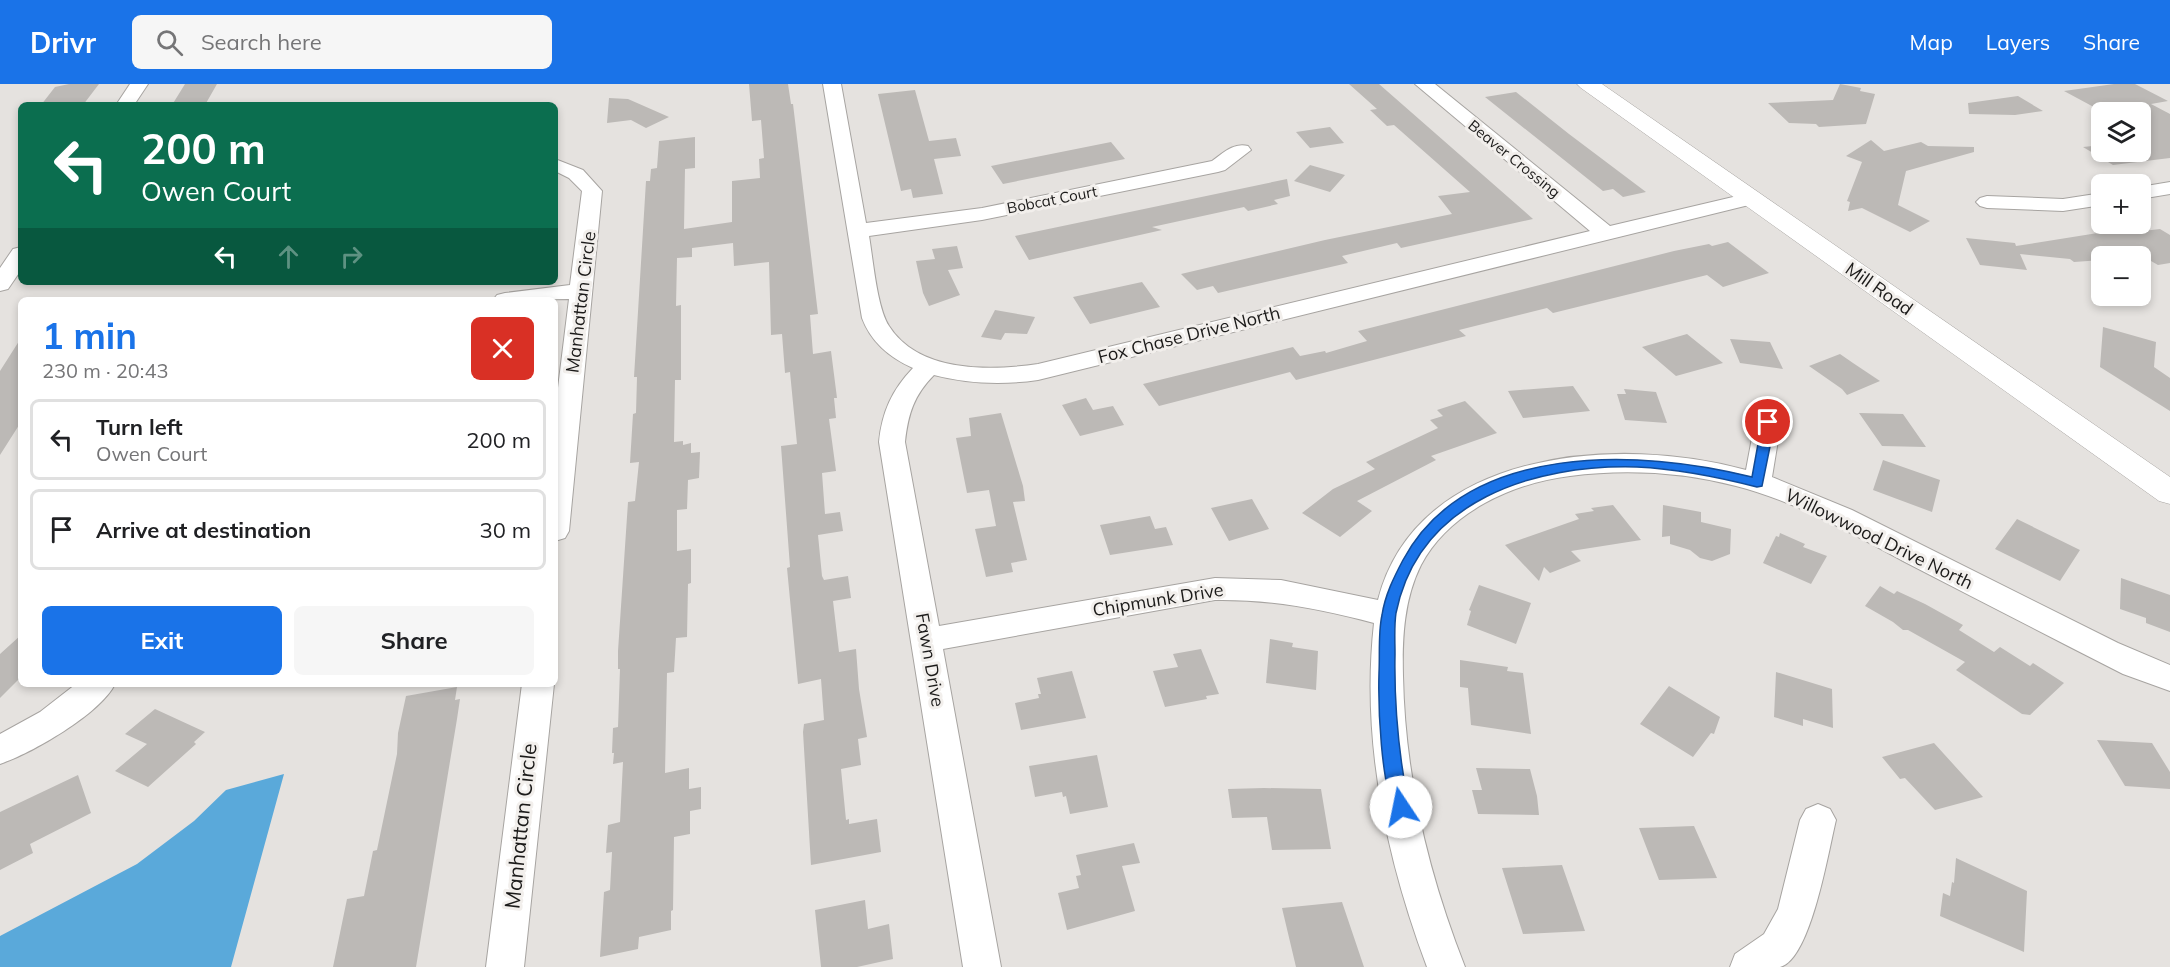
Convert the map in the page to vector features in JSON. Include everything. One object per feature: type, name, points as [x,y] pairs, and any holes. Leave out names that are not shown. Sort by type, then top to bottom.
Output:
[{"type":"street","points":[[127,102],[139,84]]},
{"type":"street","name":"Fox Chase Drive North","points":[[832,84],[869,301],[879,329],[892,345],[930,365],[954,372],[985,376],[1038,372],[1750,199]]},
{"type":"street","name":"Beaver Crossing","points":[[1424,84],[1605,233]]},
{"type":"street","name":"Mill Road","points":[[1588,84],[2170,493]]},
{"type":"street","name":"Bobcat Court","points":[[857,231],[974,216],[1218,166],[1241,150]]},
{"type":"street","name":"Manhattan Circle","points":[[558,504],[592,190],[570,164]]},
{"type":"street","points":[[2151,191],[2170,188]]},
{"type":"street","points":[[1987,202],[2063,205],[2091,201]]},
{"type":"street","points":[[7,277],[18,259]]},
{"type":"street","points":[[528,297],[582,290]]},
{"type":"street","name":"Fawn Drive","points":[[930,365],[903,394],[894,417],[892,442],[982,967]]},
{"type":"street","points":[[1757,483],[1768,422]]},
{"type":"street","name":"Willowwood Drive North","points":[[1446,967],[1412,864],[1393,769],[1387,688],[1389,615],[1399,581],[1417,548],[1439,521],[1468,500],[1508,481],[1547,470],[1590,464],[1637,463],[1713,472],[1757,483],[1819,506],[2134,665],[2170,678]]},
{"type":"street","name":"Chipmunk Drive","points":[[927,640],[1215,589],[1252,588],[1289,592],[1389,615]]},
{"type":"street","points":[[0,750],[52,722],[95,687]]},
{"type":"street","name":"Manhattan Circle","points":[[505,967],[538,687]]},
{"type":"street","points":[[1749,967],[1778,947],[1796,914],[1818,820]]},
{"type":"water","points":[[284,774],[231,967],[0,967],[0,936],[137,864],[194,821],[226,790]]},
{"type":"building","points":[[69,84],[99,84],[85,102],[43,102],[55,87]]},
{"type":"building","points":[[185,84],[217,84],[207,102],[174,102]]},
{"type":"building","points":[[749,84],[788,84],[791,104],[793,104],[818,314],[810,315],[813,354],[831,351],[837,398],[834,398],[836,418],[829,419],[836,471],[822,473],[825,514],[840,512],[843,531],[818,535],[822,576],[824,580],[848,576],[851,598],[833,601],[839,652],[856,649],[859,689],[867,737],[858,739],[861,765],[841,769],[846,820],[849,819],[849,824],[877,819],[881,852],[811,865],[803,732],[804,724],[824,720],[821,679],[798,684],[787,568],[790,567],[781,446],[797,444],[790,372],[785,373],[782,334],[771,335],[769,262],[734,266],[733,243],[692,248],[692,257],[677,258],[676,306],[681,305],[681,380],[675,380],[674,442],[683,441],[683,445],[691,443],[691,453],[700,452],[699,478],[688,480],[687,509],[677,510],[677,551],[691,549],[691,583],[688,584],[687,637],[676,638],[674,672],[667,673],[665,773],[689,768],[689,789],[701,787],[701,809],[690,811],[690,834],[674,837],[671,930],[639,937],[638,949],[600,957],[604,892],[610,890],[612,852],[606,853],[608,825],[620,822],[623,762],[613,764],[613,728],[618,727],[620,669],[618,669],[618,651],[628,502],[635,501],[639,462],[630,463],[633,414],[636,413],[637,377],[634,377],[646,181],[650,181],[651,169],[657,168],[659,141],[695,137],[695,168],[685,169],[684,229],[732,222],[732,181],[760,178],[759,159],[764,158],[761,120],[752,121]]},
{"type":"building","points":[[1349,84],[1379,84],[1533,219],[1401,248],[1397,243],[1342,256],[1348,263],[1218,293],[1213,286],[1197,290],[1181,274],[1325,240],[1452,214],[1438,196],[1470,192],[1394,125],[1387,126],[1370,110],[1377,109]]},
{"type":"building","points":[[1840,84],[1861,88],[1860,91],[1875,94],[1866,124],[1819,127],[1816,124],[1789,123],[1768,103],[1833,100]]},
{"type":"building","points":[[2114,84],[2135,84],[2168,101],[2151,104],[2151,102],[2091,102],[2091,106],[2064,91]]},
{"type":"building","points":[[915,90],[929,141],[956,138],[961,156],[934,159],[943,194],[913,198],[911,189],[901,191],[878,94]]},
{"type":"building","points":[[1516,92],[1646,192],[1623,197],[1613,189],[1603,191],[1485,97]]},
{"type":"building","points":[[2018,96],[2043,111],[2015,115],[1969,114],[1968,103]]},
{"type":"building","points":[[609,98],[628,99],[669,117],[646,128],[631,120],[607,123]]},
{"type":"building","points":[[2151,104],[2170,114],[2170,158],[2151,160]]},
{"type":"building","points":[[1330,127],[1344,143],[1310,148],[1296,132]]},
{"type":"building","points":[[1871,140],[1884,151],[1921,142],[1928,146],[1974,147],[1974,152],[1906,171],[1898,205],[1930,221],[1910,232],[1862,208],[1848,211],[1850,202],[1847,201],[1862,162],[1846,156]]},
{"type":"building","points":[[1111,142],[1125,159],[1003,184],[991,166]]},
{"type":"building","points":[[2091,146],[2091,152],[2083,147]]},
{"type":"building","points":[[2108,162],[2137,162],[2113,165]]},
{"type":"building","points":[[1310,165],[1345,175],[1330,192],[1294,181]]},
{"type":"building","points":[[1287,179],[1290,196],[1274,200],[1278,204],[1248,211],[1244,207],[1152,227],[1162,230],[1029,260],[1015,236]]},
{"type":"building","points":[[2160,229],[2170,235],[2170,263],[2158,265],[2151,261],[2151,246],[2091,246],[2091,261],[2074,262],[2070,259],[2020,254],[2027,270],[1980,265],[1966,238],[2015,243],[2016,246],[2091,234],[2151,234],[2151,230]]},
{"type":"building","points":[[1728,242],[1769,273],[1723,287],[1707,275],[1553,313],[1547,308],[1459,330],[1466,336],[1296,380],[1290,372],[1159,406],[1143,384],[1293,347],[1300,356],[1325,351],[1326,353],[1367,341],[1358,331],[1674,251]]},
{"type":"building","points":[[957,246],[963,268],[948,270],[960,295],[929,306],[923,293],[916,261],[935,259],[932,249]]},
{"type":"building","points":[[1142,282],[1160,307],[1090,324],[1073,297]]},
{"type":"building","points":[[995,310],[1035,317],[1027,334],[1005,333],[1001,340],[981,337]]},
{"type":"building","points":[[2103,327],[2156,342],[2154,367],[2170,378],[2170,411],[2100,367]]},
{"type":"building","points":[[1687,334],[1723,363],[1676,376],[1642,347]]},
{"type":"building","points":[[1730,339],[1770,342],[1783,369],[1740,363]]},
{"type":"building","points":[[18,343],[18,427],[0,455],[0,371]]},
{"type":"building","points":[[1840,354],[1880,381],[1847,395],[1809,366]]},
{"type":"building","points":[[1573,386],[1590,411],[1523,418],[1508,391]]},
{"type":"building","points":[[1624,389],[1656,392],[1667,423],[1625,420],[1617,394],[1626,394]]},
{"type":"building","points":[[1086,398],[1093,410],[1113,406],[1124,425],[1080,436],[1062,405]]},
{"type":"building","points":[[1465,401],[1497,433],[1431,456],[1436,460],[1357,501],[1372,511],[1340,537],[1302,513],[1333,489],[1375,469],[1366,462],[1438,428],[1430,420],[1443,416],[1437,410]]},
{"type":"building","points":[[1001,413],[1023,486],[1025,501],[1013,502],[1027,560],[1011,563],[1013,572],[986,577],[975,529],[996,526],[989,490],[967,493],[956,438],[971,436],[969,418]]},
{"type":"building","points":[[1859,413],[1903,414],[1926,447],[1882,446]]},
{"type":"building","points":[[1883,460],[1940,480],[1932,512],[1873,490]]},
{"type":"building","points":[[1252,499],[1269,529],[1229,541],[1211,508]]},
{"type":"building","points":[[1613,505],[1641,540],[1571,551],[1581,561],[1550,573],[1544,567],[1539,581],[1505,545],[1579,519],[1575,514],[1594,511],[1591,508]]},
{"type":"building","points":[[1663,505],[1701,512],[1701,522],[1731,529],[1730,554],[1712,561],[1700,558],[1690,550],[1670,544],[1670,536],[1662,537]]},
{"type":"building","points":[[1150,516],[1155,529],[1166,527],[1173,545],[1110,555],[1100,525]]},
{"type":"building","points":[[2017,519],[2080,550],[2060,581],[1995,549]]},
{"type":"building","points":[[1780,533],[1805,544],[1803,547],[1827,556],[1811,584],[1763,563],[1776,536],[1779,537]]},
{"type":"building","points":[[2121,578],[2170,595],[2170,632],[2146,623],[2146,618],[2120,609]]},
{"type":"building","points":[[1479,585],[1531,603],[1516,644],[1467,625],[1471,611],[1469,610]]},
{"type":"building","points":[[1880,586],[1894,594],[1897,591],[1925,604],[1963,625],[1959,630],[1994,652],[2000,647],[2030,666],[2033,663],[2064,683],[2030,715],[2022,714],[1956,670],[1965,662],[1908,630],[1903,630],[1865,606]]},
{"type":"building","points":[[18,638],[18,680],[0,698],[0,654]]},
{"type":"building","points":[[1270,639],[1293,643],[1292,647],[1318,651],[1316,690],[1266,683]]},
{"type":"building","points":[[1201,649],[1219,694],[1206,696],[1207,699],[1165,707],[1153,671],[1178,667],[1173,654]]},
{"type":"building","points":[[1460,660],[1508,667],[1507,671],[1523,673],[1531,734],[1471,725],[1468,688],[1460,687]]},
{"type":"building","points":[[1072,671],[1086,718],[1021,730],[1015,703],[1039,698],[1038,694],[1041,694],[1037,678]]},
{"type":"building","points":[[1776,672],[1832,689],[1833,728],[1803,719],[1803,726],[1774,717]]},
{"type":"building","points":[[1669,686],[1720,717],[1714,734],[1711,733],[1693,757],[1640,724]]},
{"type":"building","points":[[457,687],[455,700],[460,699],[416,967],[333,967],[347,899],[364,896],[373,851],[377,850],[397,754],[398,733],[406,696]]},
{"type":"building","points":[[155,709],[205,732],[194,742],[196,744],[148,787],[115,771],[147,744],[125,734]]},
{"type":"building","points":[[2097,740],[2152,743],[2170,772],[2170,789],[2125,786]]},
{"type":"building","points":[[1934,743],[1983,797],[1935,810],[1905,778],[1900,779],[1882,757]]},
{"type":"building","points":[[1097,755],[1108,807],[1070,814],[1066,796],[1063,797],[1062,792],[1035,797],[1029,766]]},
{"type":"building","points":[[1476,768],[1530,769],[1539,815],[1478,814],[1472,790],[1482,790]]},
{"type":"building","points":[[78,775],[91,813],[30,844],[33,853],[0,870],[0,812]]},
{"type":"building","points":[[1228,789],[1321,789],[1331,849],[1272,850],[1267,817],[1232,818]]},
{"type":"building","points":[[1694,826],[1717,878],[1659,880],[1639,828]]},
{"type":"building","points":[[1134,843],[1140,863],[1122,866],[1135,911],[1067,930],[1058,893],[1079,888],[1076,876],[1081,875],[1076,855]]},
{"type":"building","points":[[1956,858],[2027,891],[2024,952],[1940,916],[1943,893],[1950,896],[1952,882],[1954,883]]},
{"type":"building","points":[[1562,865],[1585,931],[1523,934],[1502,868]]},
{"type":"building","points":[[865,900],[868,929],[889,924],[893,959],[857,967],[821,967],[815,910]]},
{"type":"building","points":[[1342,902],[1364,967],[1296,967],[1282,908]]},
{"type":"route","points":[[1401,807],[1393,769],[1387,688],[1389,615],[1399,581],[1417,548],[1439,521],[1468,500],[1508,481],[1547,470],[1590,464],[1637,463],[1675,466],[1713,472],[1757,483],[1768,422]]}]
